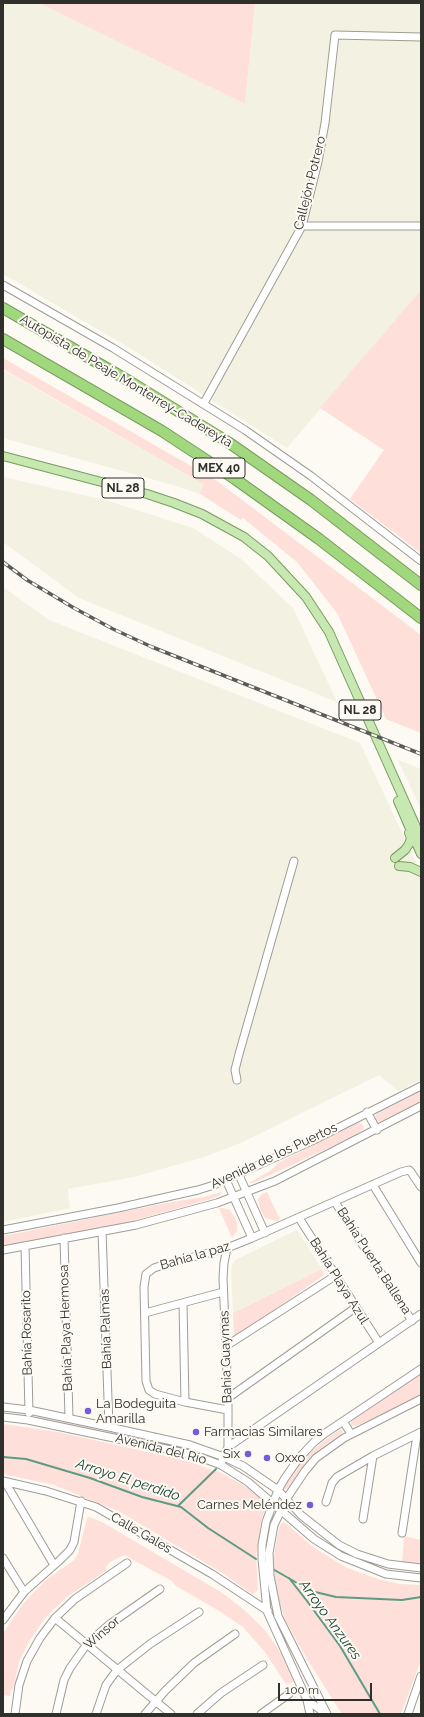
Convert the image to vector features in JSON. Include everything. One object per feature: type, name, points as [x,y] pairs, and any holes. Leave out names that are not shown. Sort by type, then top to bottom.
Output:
[{"type":"highway","name":"Autopista de Peaje Monterrey-Cadereyta","points":[[3,308],[130,380],[228,442],[316,504],[421,585]]},
{"type":"highway","name":"MEX 40","points":[[3,339],[135,415],[218,467],[324,542],[421,618]]},
{"type":"main road","name":"NL 28","points":[[3,456],[147,494],[202,514],[244,536],[284,571],[306,597],[322,620],[336,646],[421,838]]},
{"type":"main road","name":"NL 28","points":[[238,534],[242,540],[266,559],[292,585],[312,611],[328,637],[355,696],[421,854]]},
{"type":"main road","points":[[395,858],[405,850],[409,844],[411,838],[407,823]]},
{"type":"main road","points":[[399,866],[410,867],[421,872]]},
{"type":"street","name":"Callejón Potrero","points":[[204,403],[302,226],[318,162],[325,123],[334,35],[421,37]]},
{"type":"street","points":[[302,226],[421,226]]},
{"type":"street","points":[[3,285],[113,348],[204,403],[288,459],[421,561]]},
{"type":"street","points":[[237,1080],[235,1070],[239,1054],[294,861]]},
{"type":"street","name":"Avenida de los Puertos","points":[[3,1230],[198,1190],[239,1175],[314,1140],[421,1086]]},
{"type":"street","points":[[419,1108],[421,1116]]},
{"type":"street","name":"Avenida de los Puertos","points":[[3,1250],[176,1215],[234,1197],[280,1178],[419,1108]]},
{"type":"street","points":[[367,1112],[377,1130]]},
{"type":"street","name":"Bahía la paz","points":[[228,1410],[185,1402],[155,1394],[149,1390],[146,1381],[146,1274],[163,1265],[227,1248],[265,1233],[409,1170],[421,1187]]},
{"type":"street","points":[[239,1175],[265,1233]]},
{"type":"street","points":[[226,1180],[252,1238]]},
{"type":"street","points":[[373,1185],[421,1263]]},
{"type":"street","name":"Bahía Puerta Ballena","points":[[335,1202],[412,1320]]},
{"type":"street","name":"Bahía Playa Azul","points":[[299,1218],[355,1308],[379,1342]]},
{"type":"street","name":"Bahía Palmas","points":[[102,1231],[109,1427]]},
{"type":"street","name":"Bahía Playa Hermosa","points":[[64,1238],[69,1418]]},
{"type":"street","name":"Bahía Rosarito","points":[[24,1246],[29,1410],[28,1420]]},
{"type":"street","name":"Bahía Guaymas","points":[[221,1465],[228,1447],[228,1398],[224,1292],[224,1263],[227,1248]]},
{"type":"street","points":[[226,1346],[335,1276]]},
{"type":"street","points":[[145,1312],[224,1292]]},
{"type":"street","points":[[183,1303],[185,1402]]},
{"type":"street","points":[[228,1398],[355,1308]]},
{"type":"street","points":[[228,1447],[421,1314]]},
{"type":"street","points":[[310,1714],[307,1700],[267,1611],[263,1579],[262,1545],[266,1522],[278,1490],[299,1458],[324,1434],[421,1369]]},
{"type":"street","points":[[326,1714],[278,1616],[270,1576],[269,1553],[274,1524],[287,1498],[316,1458],[351,1434],[421,1399]]},
{"type":"street","name":"Avenida del Río","points":[[3,1407],[29,1410],[69,1418],[190,1445],[224,1457],[243,1466],[278,1490],[287,1498],[301,1516],[339,1545],[358,1554],[388,1564],[421,1568]]},
{"type":"street","name":"Avenida del Río","points":[[3,1417],[28,1420],[171,1450],[196,1456],[221,1465],[248,1482],[274,1502],[314,1539],[341,1556],[386,1574],[421,1578]]},
{"type":"street","points":[[343,1421],[351,1434]]},
{"type":"street","points":[[326,1502],[332,1483],[337,1477],[373,1456],[420,1434]]},
{"type":"street","points":[[402,1533],[420,1434]]},
{"type":"street","points":[[363,1519],[373,1456]]},
{"type":"street","points":[[4,1482],[54,1566]]},
{"type":"street","name":"Calle Gales","points":[[4,1482],[46,1491],[96,1507],[206,1570],[267,1611],[278,1616]]},
{"type":"street","points":[[3,1620],[24,1592],[70,1550],[74,1542],[80,1501]]},
{"type":"street","points":[[3,1558],[24,1592]]},
{"type":"street","points":[[15,1714],[19,1685],[27,1661],[40,1638],[55,1618],[76,1599],[127,1563]]},
{"type":"street","points":[[386,1574],[388,1564]]},
{"type":"street","name":"Winsor","points":[[56,1714],[64,1680],[70,1668],[87,1644],[110,1624],[160,1589]]},
{"type":"street","points":[[96,1714],[106,1685],[117,1670],[150,1644],[199,1612]]},
{"type":"street","points":[[55,1618],[117,1670],[156,1700],[171,1714]]},
{"type":"street","points":[[145,1714],[156,1700],[194,1663],[235,1634]]},
{"type":"street","points":[[197,1714],[221,1693],[263,1665]]},
{"type":"street","points":[[408,1714],[421,1676]]},
{"type":"street","points":[[261,1714],[289,1694]]},
{"type":"street","points":[[307,1700],[326,1714]]},
{"type":"shaded area","points":[[3,3],[39,3],[245,104],[255,3],[421,3],[421,290],[287,448],[133,350],[3,274]]},
{"type":"shaded area","points":[[39,3],[255,3],[245,104]]},
{"type":"shaded area","points":[[421,290],[421,553],[350,499],[384,450],[320,408]]},
{"type":"shaded area","points":[[3,358],[217,481],[421,635],[421,733],[386,719],[337,613],[297,562],[243,518],[241,520],[200,494],[203,484],[3,369]]},
{"type":"shaded area","points":[[3,370],[203,484],[200,494],[173,485],[3,438]]},
{"type":"shaded area","points":[[3,477],[105,500],[193,528],[241,559],[293,608],[337,702],[79,598],[3,542]]},
{"type":"shaded area","points":[[3,587],[49,620],[360,743],[421,873],[421,1080],[398,1091],[379,1075],[243,1142],[204,1157],[134,1177],[68,1189],[70,1208],[3,1222]]},
{"type":"shaded area","points":[[398,760],[421,769],[421,809]]},
{"type":"shaded area","points":[[421,1091],[421,1101],[382,1121],[379,1122],[375,1119],[376,1114]]},
{"type":"shaded area","points":[[358,1123],[362,1124],[364,1128],[356,1135],[253,1183],[249,1183],[270,1171],[278,1163]]},
{"type":"shaded area","points":[[267,1192],[280,1219],[277,1221],[265,1218],[260,1209],[258,1199],[262,1194]]},
{"type":"shaded area","points":[[222,1193],[220,1195],[211,1199],[121,1224],[3,1246],[3,1236],[204,1197]]},
{"type":"shaded area","points":[[219,1208],[230,1210],[237,1222],[237,1231],[232,1238]]},
{"type":"shaded area","points":[[297,1230],[322,1269],[233,1313],[231,1268],[235,1260]]},
{"type":"shaded area","points":[[322,1269],[324,1275],[237,1336],[234,1336],[233,1313]]},
{"type":"shaded area","points":[[421,1375],[421,1394],[379,1417],[355,1426],[350,1425],[352,1421]]},
{"type":"shaded area","points":[[35,1416],[192,1449],[211,1457],[37,1418]]},
{"type":"shaded area","points":[[3,1424],[58,1432],[194,1463],[211,1470],[212,1472],[217,1471],[253,1491],[264,1502],[266,1507],[261,1522],[256,1557],[258,1590],[252,1594],[224,1574],[120,1512],[54,1485],[3,1474]]},
{"type":"shaded area","points":[[341,1429],[343,1430],[342,1433],[320,1449],[309,1460],[288,1490],[284,1488],[297,1466],[322,1442]]},
{"type":"shaded area","points":[[89,1517],[102,1522],[221,1592],[243,1609],[265,1630],[283,1656],[294,1679],[293,1682],[286,1684],[265,1652],[243,1627],[216,1609],[176,1586],[172,1581],[124,1555],[110,1562],[106,1567],[106,1571],[68,1596],[45,1618],[30,1640],[19,1662],[13,1690],[11,1690],[10,1696],[3,1695],[3,1633],[23,1604],[34,1592],[46,1580],[74,1560],[78,1554],[87,1518]]},
{"type":"shaded area","points":[[283,1522],[313,1547],[347,1568],[378,1579],[400,1584],[421,1585],[421,1660],[401,1714],[342,1714],[307,1659],[285,1620],[277,1593],[273,1561],[279,1527]]},
{"type":"shaded area","points":[[404,1536],[421,1540],[421,1566],[402,1564]]},
{"type":"waterway","name":"Arroyo El perdido","points":[[3,1457],[26,1459],[90,1478],[142,1497],[181,1507],[208,1528],[256,1559]]},
{"type":"waterway","points":[[178,1506],[216,1469]]},
{"type":"waterway","name":"Arroyo El perdido","points":[[271,1568],[311,1591],[336,1597],[402,1600],[421,1597]]},
{"type":"waterway","name":"Arroyo Anzures","points":[[289,1578],[340,1646],[380,1714]]},
{"type":"railway","points":[[3,562],[27,580],[74,608],[113,629],[152,647],[421,754]]},
{"type":"place","name":"La Bodeguita Amarilla","points":[[88,1411]]},
{"type":"place","name":"Farmacias Similares","points":[[196,1432]]},
{"type":"place","name":"Six","points":[[248,1454]]},
{"type":"place","name":"Oxxo","points":[[267,1458]]},
{"type":"place","name":"Carnes Meléndez","points":[[310,1505]]}]
